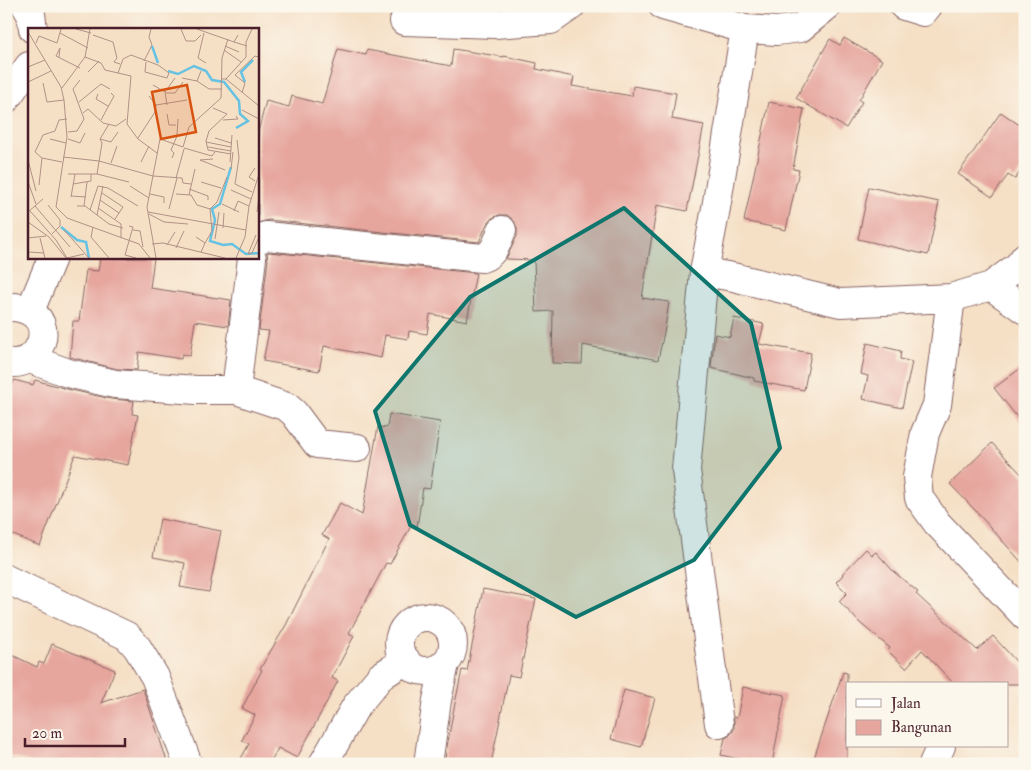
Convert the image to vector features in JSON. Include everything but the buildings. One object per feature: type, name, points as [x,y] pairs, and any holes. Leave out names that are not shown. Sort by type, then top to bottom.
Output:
[{"type":"street","points":[[26,6],[31,14],[33,28]]},
{"type":"street","points":[[404,21],[495,24],[551,20],[570,6]]},
{"type":"street","points":[[663,6],[745,29],[777,31],[800,28],[827,6]]},
{"type":"street","points":[[904,6],[923,12],[928,6]]},
{"type":"street","points":[[719,724],[686,470],[704,272],[745,29]]},
{"type":"street","points":[[6,99],[28,67]]},
{"type":"street","points":[[259,240],[266,236],[482,258],[489,256],[502,230]]},
{"type":"street","points":[[704,272],[733,277],[840,303],[950,298],[991,286],[1018,266],[1025,257]]},
{"type":"street","points":[[18,360],[37,351],[42,341],[42,329],[38,319],[18,310],[51,259]]},
{"type":"street","points":[[236,390],[252,259]]},
{"type":"street","points":[[991,286],[1025,310]]},
{"type":"street","points":[[950,298],[937,405],[925,433],[917,477],[919,498],[936,524],[1025,616]]},
{"type":"street","points":[[18,360],[115,384],[196,390],[236,390],[287,407],[294,413],[317,444],[357,448]]},
{"type":"street","points":[[6,579],[127,636],[137,647],[155,677],[188,764]]},
{"type":"street","points":[[428,764],[437,700],[445,664],[453,646],[452,636],[447,626],[439,620],[429,617],[418,618],[408,623],[400,641],[400,652],[406,660],[414,668],[424,670],[434,669],[445,664]]},
{"type":"street","points":[[323,764],[356,706],[381,676],[406,660]]},
{"type":"street","points":[[933,764],[940,748]]},
{"type":"highlighted area","points":[[624,208],[751,323],[780,448],[694,560],[576,617],[410,525],[375,411],[470,297]]}]
